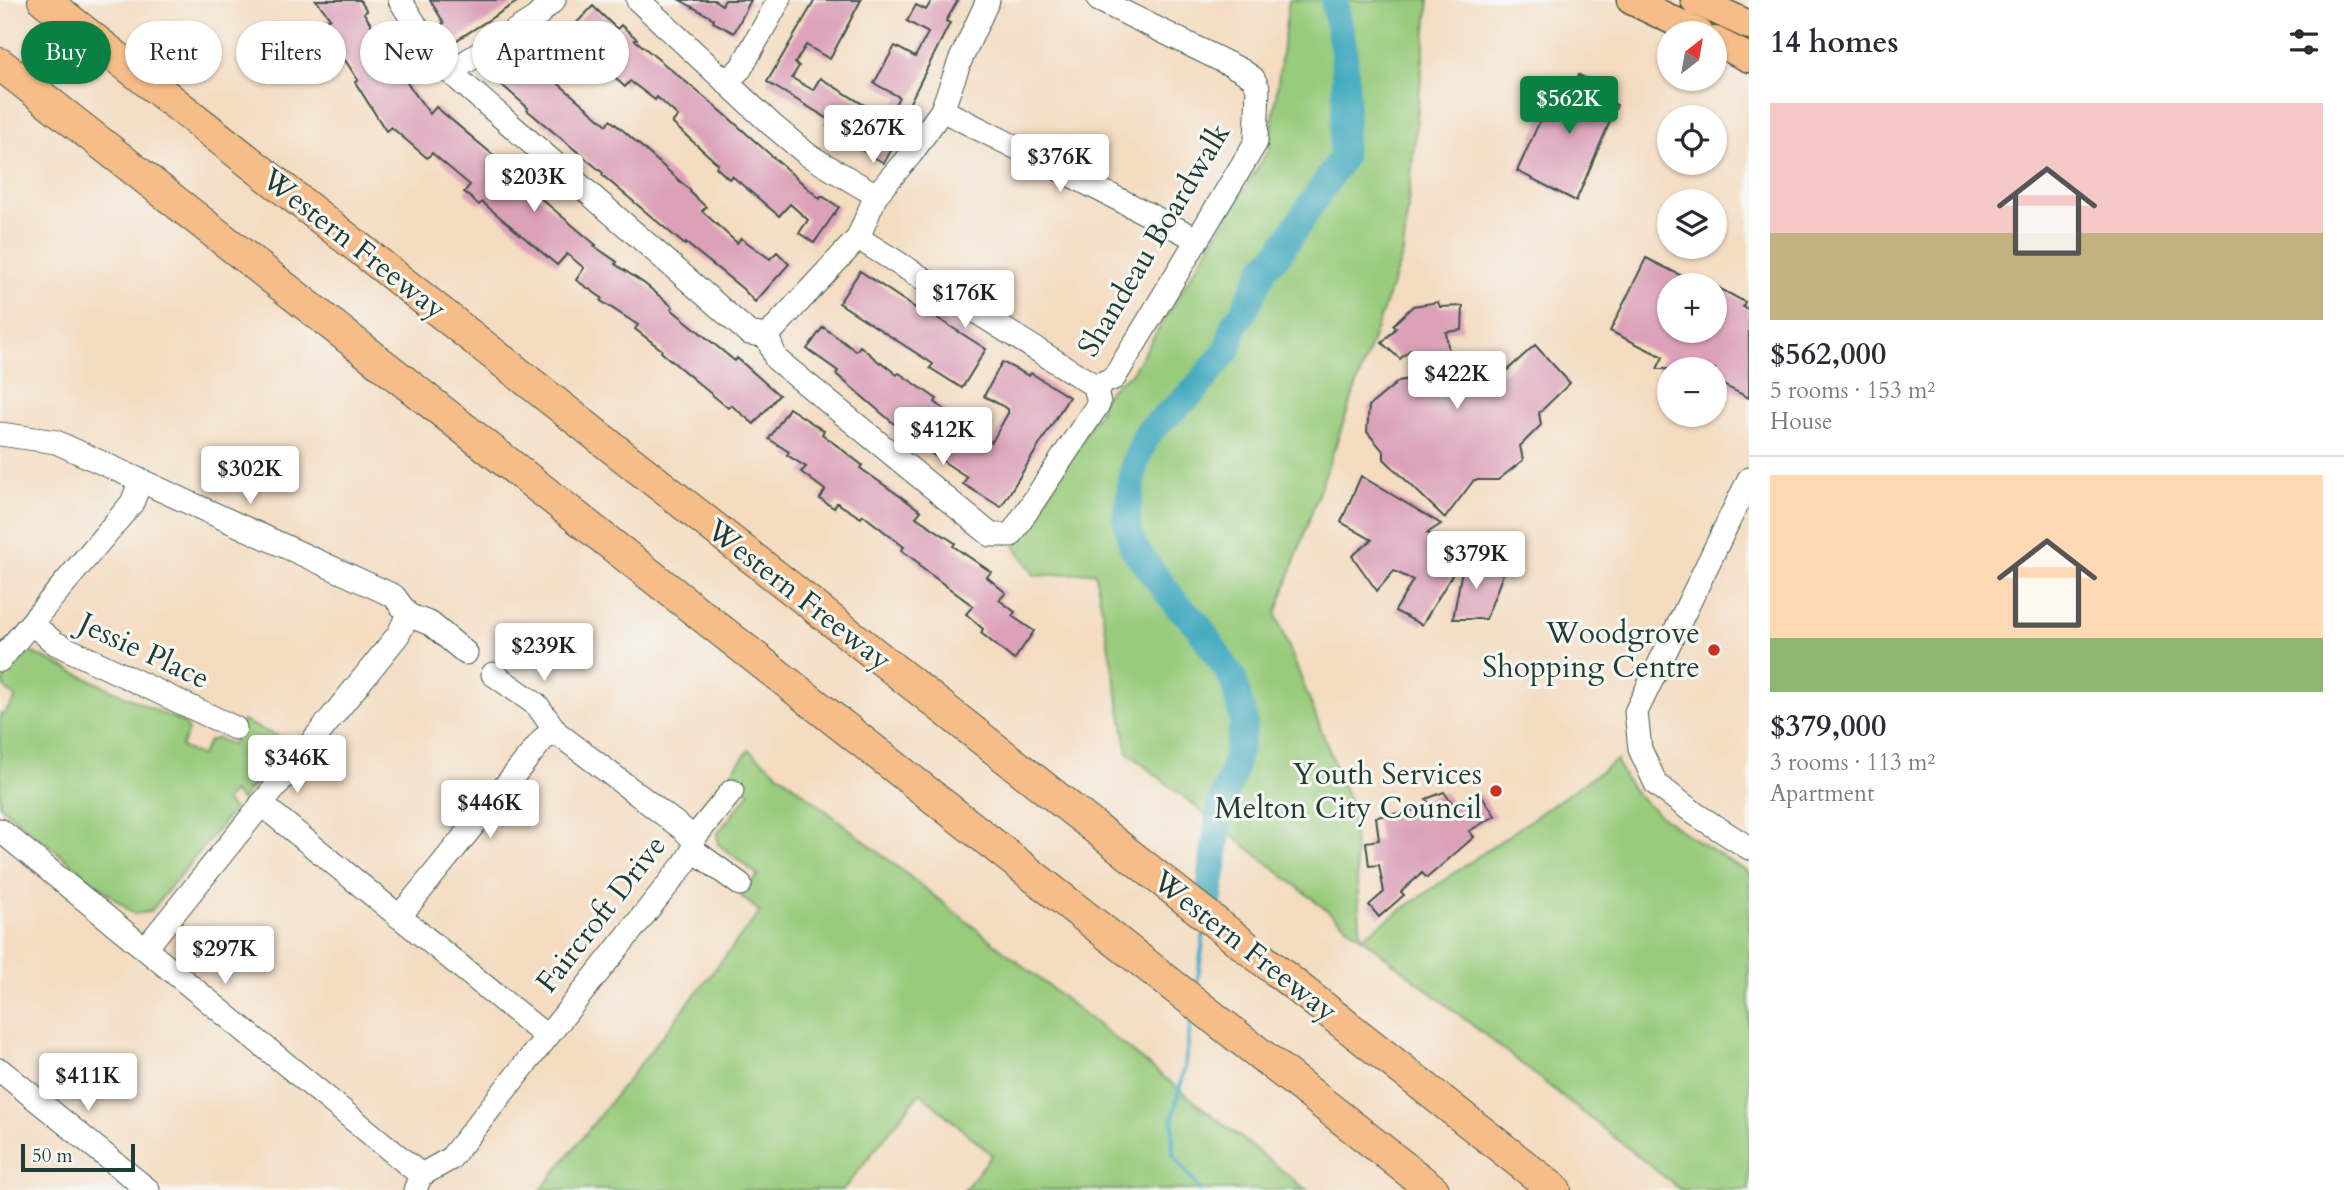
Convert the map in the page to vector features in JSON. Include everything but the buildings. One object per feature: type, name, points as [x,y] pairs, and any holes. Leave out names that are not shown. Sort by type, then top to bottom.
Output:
[{"type":"highway","name":"Western Freeway","points":[[44,0],[1555,1190]]},
{"type":"highway","points":[[0,64],[1433,1190]]},
{"type":"main road","points":[[1631,0],[1674,21]]},
{"type":"main road","points":[[1695,0],[1749,25]]},
{"type":"main road","points":[[1727,47],[1749,58]]},
{"type":"street","points":[[400,0],[413,21]]},
{"type":"street","points":[[458,67],[535,18],[554,0]]},
{"type":"street","points":[[638,0],[808,155],[876,195]]},
{"type":"street","points":[[727,81],[741,68],[779,0]]},
{"type":"street","points":[[767,337],[858,238],[876,195],[911,154],[943,110],[960,61],[988,0]]},
{"type":"street","name":"Shandeau Boardwalk","points":[[1095,386],[1114,378],[1256,142],[1258,88],[1253,78],[1099,0]]},
{"type":"street","points":[[458,79],[749,333],[767,337]]},
{"type":"street","points":[[943,110],[1197,239]]},
{"type":"street","points":[[767,337],[776,359],[991,535],[1011,535],[1098,402],[1095,386],[858,238]]},
{"type":"street","points":[[0,434],[56,442],[394,596],[408,615],[430,624],[466,653]]},
{"type":"street","points":[[1749,478],[1636,712],[1640,748],[1656,785],[1749,848]]},
{"type":"street","points":[[0,660],[132,503],[141,481]]},
{"type":"street","points":[[145,949],[398,635],[408,615]]},
{"type":"street","name":"Jessie Place","points":[[31,623],[55,643],[234,728]]},
{"type":"street","name":"Faircroft Drive","points":[[418,1182],[450,1159],[685,863],[693,845],[673,821],[557,733],[537,705],[493,674]]},
{"type":"street","points":[[399,916],[544,738],[557,733]]},
{"type":"street","points":[[732,790],[693,845],[740,884]]},
{"type":"street","points":[[261,804],[546,1036]]},
{"type":"street","points":[[0,831],[145,949],[418,1182]]},
{"type":"street","points":[[0,1070],[148,1190]]},
{"type":"green space","points":[[1289,0],[1429,0],[1403,253],[1276,614],[1352,809],[1361,937],[1128,753],[1095,572],[1035,576],[1015,546],[1099,412],[1106,394],[1131,374],[1269,149]]},
{"type":"green space","points":[[33,653],[185,724],[188,731],[181,747],[201,756],[209,741],[217,738],[232,745],[243,721],[288,741],[241,800],[232,792],[225,801],[234,809],[150,912],[134,914],[0,806],[0,713],[3,715],[16,698],[4,687],[3,679],[22,655]]},
{"type":"green space","points":[[749,750],[1307,1190],[964,1190],[992,1155],[920,1093],[843,1190],[541,1190],[760,912],[741,896],[758,875],[718,844],[717,834],[750,792],[729,775]]},
{"type":"green space","points":[[1617,760],[1624,778],[1653,810],[1749,873],[1749,1190],[1681,1190],[1362,938]]},
{"type":"waterway","points":[[1209,899],[1220,808],[1233,773],[1244,722],[1233,679],[1197,624],[1178,606],[1133,547],[1126,518],[1135,462],[1148,432],[1193,392],[1228,349],[1234,324],[1243,313],[1265,267],[1279,253],[1342,158],[1346,101],[1344,51],[1334,0]]},
{"type":"waterway","points":[[1197,984],[1204,933]]},
{"type":"waterway","points":[[1191,1019],[1185,1067],[1173,1116],[1173,1154],[1200,1190]]},
{"type":"place","name":"Woodgrove Shopping Centre","points":[[1714,650]]},
{"type":"place","name":"Youth Services Melton City Council","points":[[1496,791]]}]
